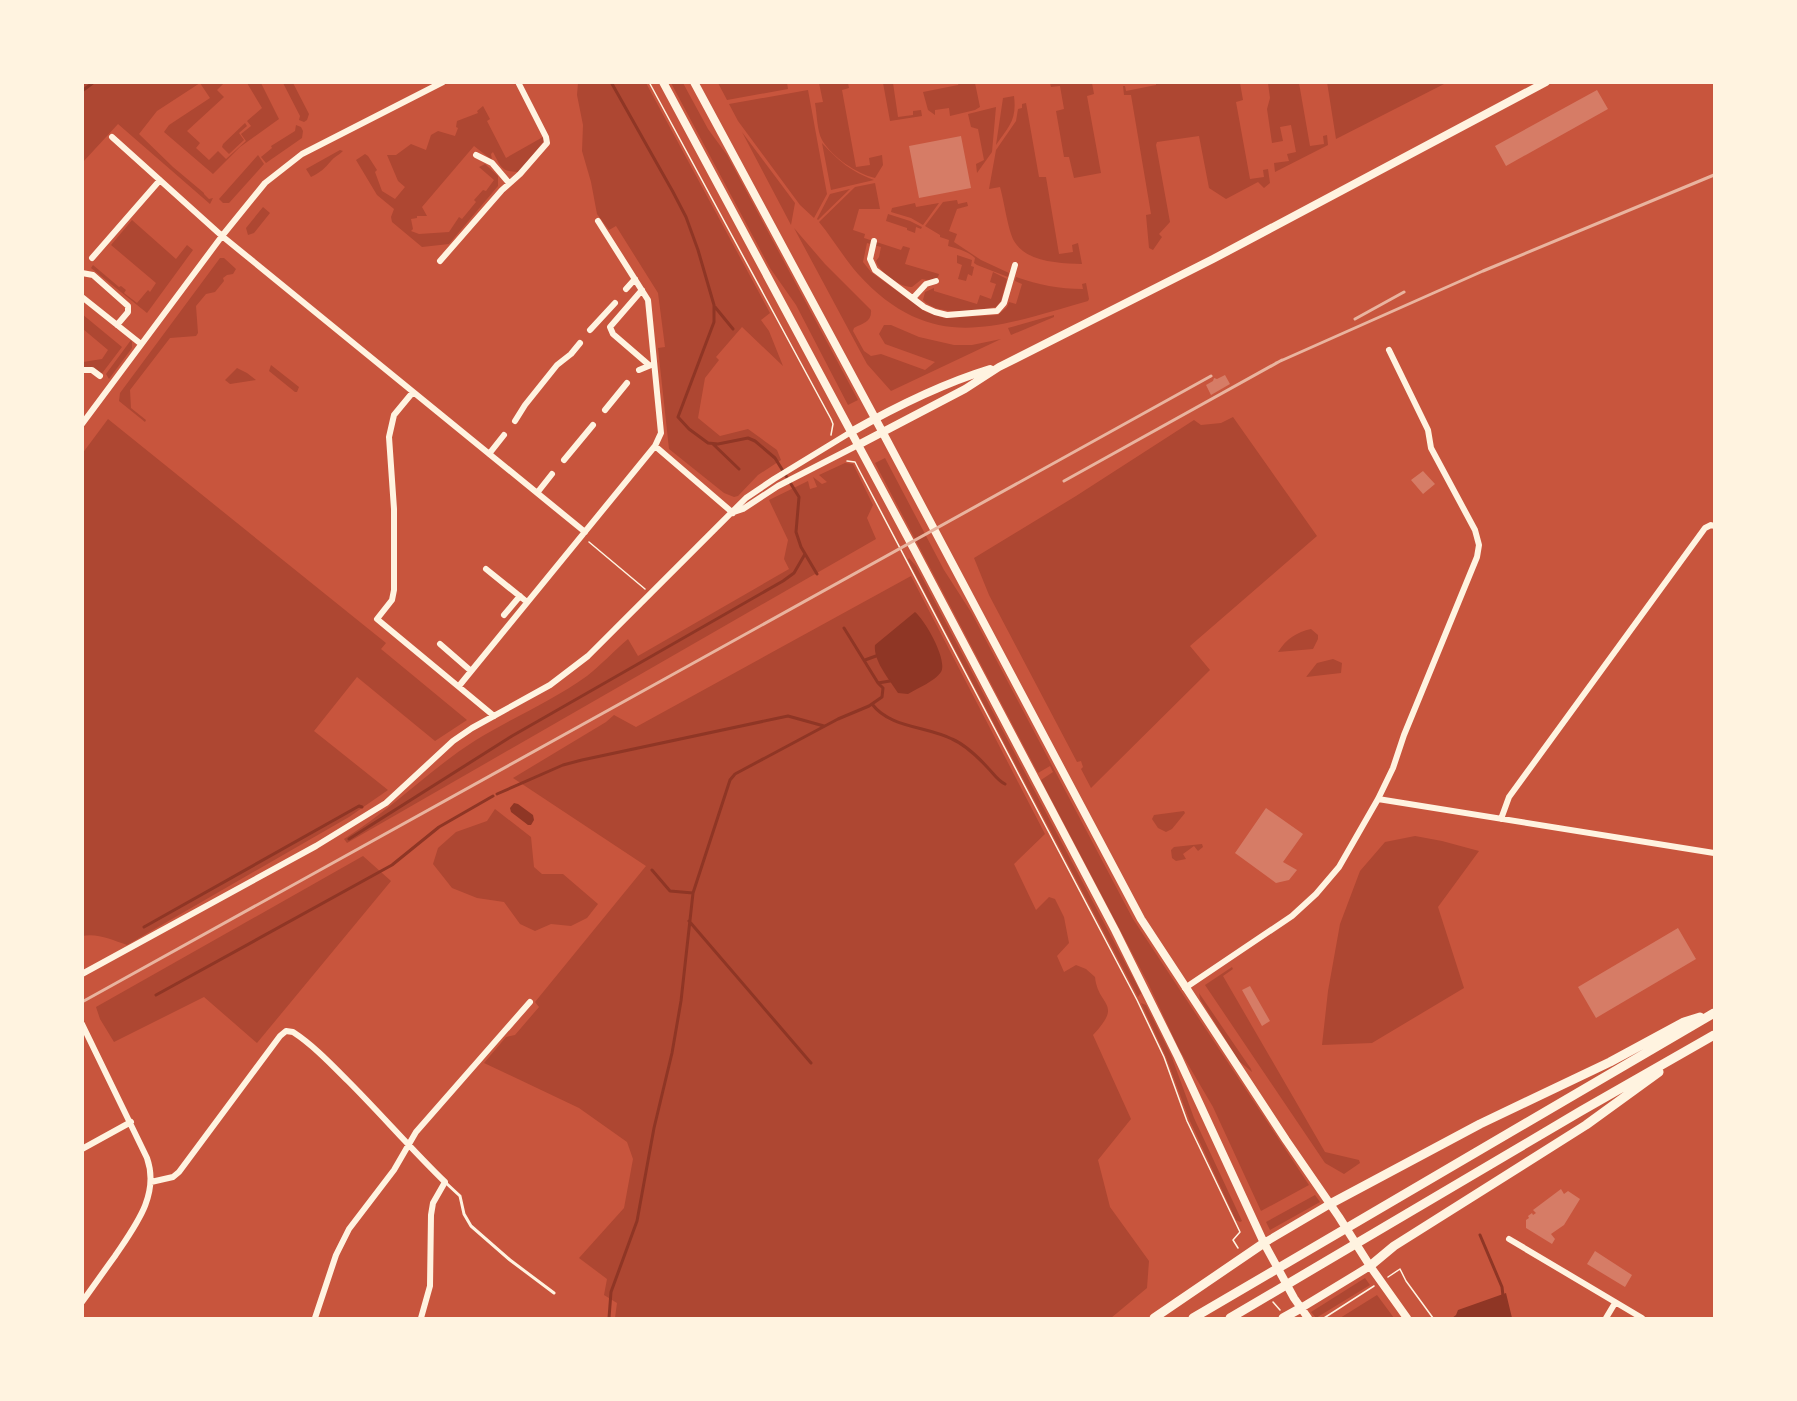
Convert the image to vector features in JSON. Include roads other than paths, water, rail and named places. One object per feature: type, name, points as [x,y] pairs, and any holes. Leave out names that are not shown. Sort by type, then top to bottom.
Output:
[{"type":"highway","points":[[1330,1204],[1480,1124],[1611,1062],[1684,1022],[1714,1013]]},
{"type":"highway","points":[[1193,1318],[1714,1013]]},
{"type":"highway","points":[[1230,1318],[1714,1035]]},
{"type":"highway","points":[[1370,1266],[1394,1246],[1586,1125],[1689,1049]]},
{"type":"highway","points":[[1154,1318],[1264,1243]]},
{"type":"highway","points":[[1283,1318],[1301,1308]]},
{"type":"main road","points":[[663,82],[858,445],[1148,995],[1264,1243],[1308,1318]]},
{"type":"main road","points":[[694,82],[1126,892],[1185,988],[1407,1318]]},
{"type":"main road","points":[[858,445],[928,410],[999,367],[1202,265],[1546,82]]},
{"type":"main road","points":[[851,432],[922,396],[968,376],[999,367]]},
{"type":"main road","points":[[922,396],[921,405],[928,410]]},
{"type":"main road","points":[[1264,1243],[1330,1204]]},
{"type":"main road","points":[[1301,1308],[1370,1266]]},
{"type":"street","points":[[82,424],[222,236],[254,196],[289,162],[443,82]]},
{"type":"street","points":[[440,261],[547,143],[518,82]]},
{"type":"street","points":[[112,137],[222,236],[537,493],[583,534]]},
{"type":"street","points":[[476,155],[492,163],[509,183]]},
{"type":"street","points":[[92,258],[160,180]]},
{"type":"street","points":[[459,686],[655,446],[661,433],[652,365],[648,300],[598,221]]},
{"type":"street","points":[[874,241],[870,254],[872,265],[924,307],[947,315],[997,311],[1004,303],[1015,265]]},
{"type":"street","points":[[82,273],[93,275],[128,306],[128,312],[117,325]]},
{"type":"street","points":[[626,289],[635,279]]},
{"type":"street","points":[[914,297],[926,284],[936,281]]},
{"type":"street","points":[[642,290],[610,327],[613,334],[652,365]]},
{"type":"street","points":[[82,297],[141,344]]},
{"type":"street","points":[[590,330],[615,303]]},
{"type":"street","points":[[515,421],[557,365],[580,343]]},
{"type":"street","points":[[1185,988],[1292,916],[1308,902],[1339,867],[1393,768],[1404,735],[1477,557],[1479,544],[1472,523],[1431,448],[1428,430],[1389,350]]},
{"type":"street","points":[[639,370],[652,365]]},
{"type":"street","points":[[82,370],[92,370],[100,376]]},
{"type":"street","points":[[605,410],[627,383]]},
{"type":"street","points":[[413,392],[394,415],[389,431],[394,518],[394,590],[392,600],[377,619],[494,716]]},
{"type":"street","points":[[564,460],[593,425]]},
{"type":"street","points":[[82,974],[370,814],[399,792],[443,748],[463,734],[550,685],[588,656],[746,498],[851,432]]},
{"type":"street","points":[[489,454],[504,435]]},
{"type":"street","points":[[733,512],[743,509],[778,486],[858,445]]},
{"type":"street","points":[[655,446],[733,512]]},
{"type":"street","points":[[537,493],[552,474]]},
{"type":"street","points":[[1501,819],[1509,797],[1551,739],[1705,528],[1714,526]]},
{"type":"street","points":[[486,568],[527,602]]},
{"type":"street","points":[[504,615],[520,596]]},
{"type":"street","points":[[440,644],[450,648],[471,671]]},
{"type":"street","points":[[1378,799],[1714,853]]},
{"type":"street","points":[[315,1318],[342,1240],[394,1170],[416,1132],[530,1002]]},
{"type":"street","points":[[82,1024],[131,1122],[150,1166],[151,1182],[148,1200],[137,1224],[82,1302]]},
{"type":"street","points":[[151,1182],[162,1181],[179,1172],[280,1036],[286,1031],[300,1036],[333,1065],[408,1146],[445,1182],[433,1203],[430,1286],[421,1318]]},
{"type":"street","points":[[82,1149],[131,1122]]},
{"type":"street","points":[[1509,1239],[1642,1318]]},
{"type":"street","points":[[1606,1318],[1615,1303]]},
{"type":"lane","points":[[445,1182],[460,1196],[464,1214],[471,1226],[510,1260],[554,1293]]},
{"type":"waterway","points":[[82,91],[94,82]]},
{"type":"waterway","points":[[611,82],[686,217],[714,305],[714,322],[678,417],[689,429],[708,443],[718,444],[748,438],[775,458],[799,497],[796,532],[801,547],[817,574]]},
{"type":"waterway","points":[[715,307],[733,329]]},
{"type":"waterway","points":[[713,444],[739,469]]},
{"type":"waterway","points":[[349,839],[512,736],[783,581],[794,573],[805,554]]},
{"type":"waterway","points":[[609,1318],[611,1292],[637,1221],[654,1128],[672,1053],[681,1001],[693,893],[730,780],[735,774],[838,719],[869,706],[882,697],[883,688],[844,628]]},
{"type":"waterway","points":[[865,660],[876,656]]},
{"type":"waterway","points":[[878,683],[890,681]]},
{"type":"waterway","points":[[872,704],[888,718],[942,735],[962,744],[1005,784]]},
{"type":"waterway","points":[[497,794],[563,765],[788,716],[824,726]]},
{"type":"waterway","points":[[156,995],[392,865],[439,827],[493,796]]},
{"type":"waterway","points":[[144,927],[359,806],[362,807]]},
{"type":"waterway","points":[[652,870],[670,891],[693,893]]},
{"type":"waterway","points":[[689,921],[811,1063]]},
{"type":"waterway","points":[[1480,1235],[1502,1287],[1503,1296]]},
{"type":"railway","points":[[1276,363],[1483,271],[1714,175]]},
{"type":"railway","points":[[1355,319],[1404,292]]},
{"type":"railway","points":[[1064,481],[1282,360]]},
{"type":"railway","points":[[82,1002],[1211,376]]}]
